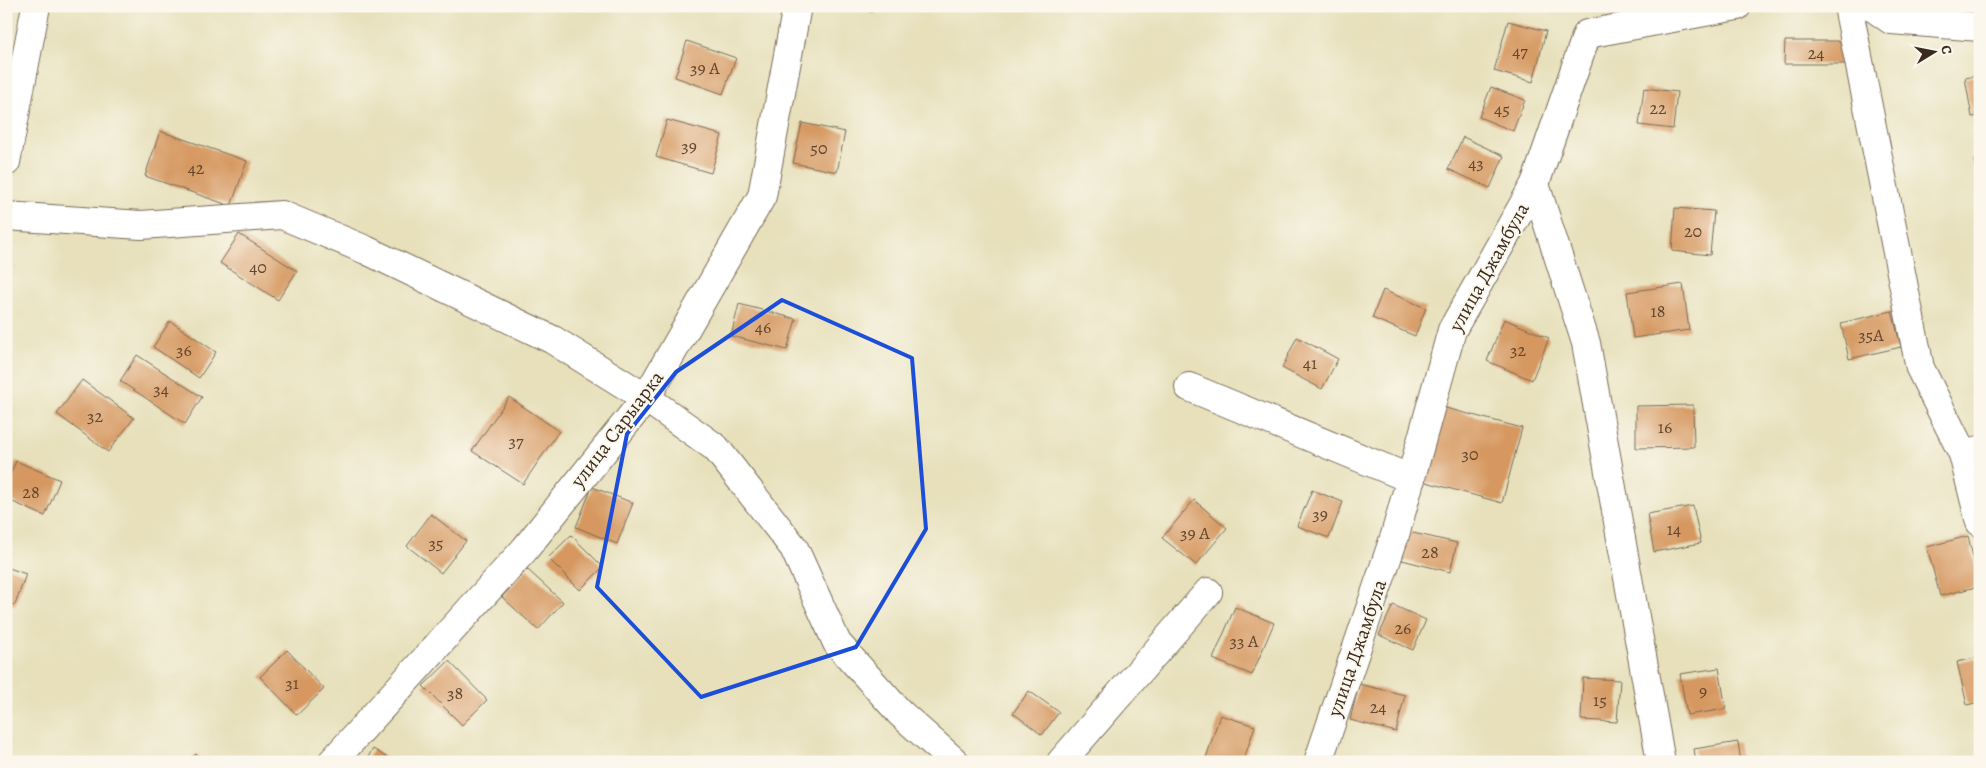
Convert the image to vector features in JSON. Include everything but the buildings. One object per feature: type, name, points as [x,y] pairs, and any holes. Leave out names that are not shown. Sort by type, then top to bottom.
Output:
[{"type":"street","points":[[6,162],[36,6]]},
{"type":"street","name":"улица Сарыарка","points":[[332,762],[525,549],[646,398],[762,196],[797,6]]},
{"type":"street","name":"улица Джамбула","points":[[1318,762],[1395,535],[1452,330],[1535,184],[1587,34],[1737,6]]},
{"type":"street","points":[[1848,6],[1920,368],[1971,452],[1980,522]]},
{"type":"street","points":[[1871,6],[1890,20],[1980,27]]},
{"type":"street","points":[[1535,184],[1586,343],[1661,762]]},
{"type":"street","points":[[6,216],[141,225],[282,215],[366,250],[553,340],[646,398],[716,448],[794,548],[837,643],[900,713],[955,762]]},
{"type":"street","points":[[1189,387],[1411,479]]},
{"type":"street","points":[[1060,762],[1208,592]]},
{"type":"highlighted area","points":[[782,300],[912,358],[926,529],[856,647],[701,697],[597,587],[627,434],[676,372]]}]
